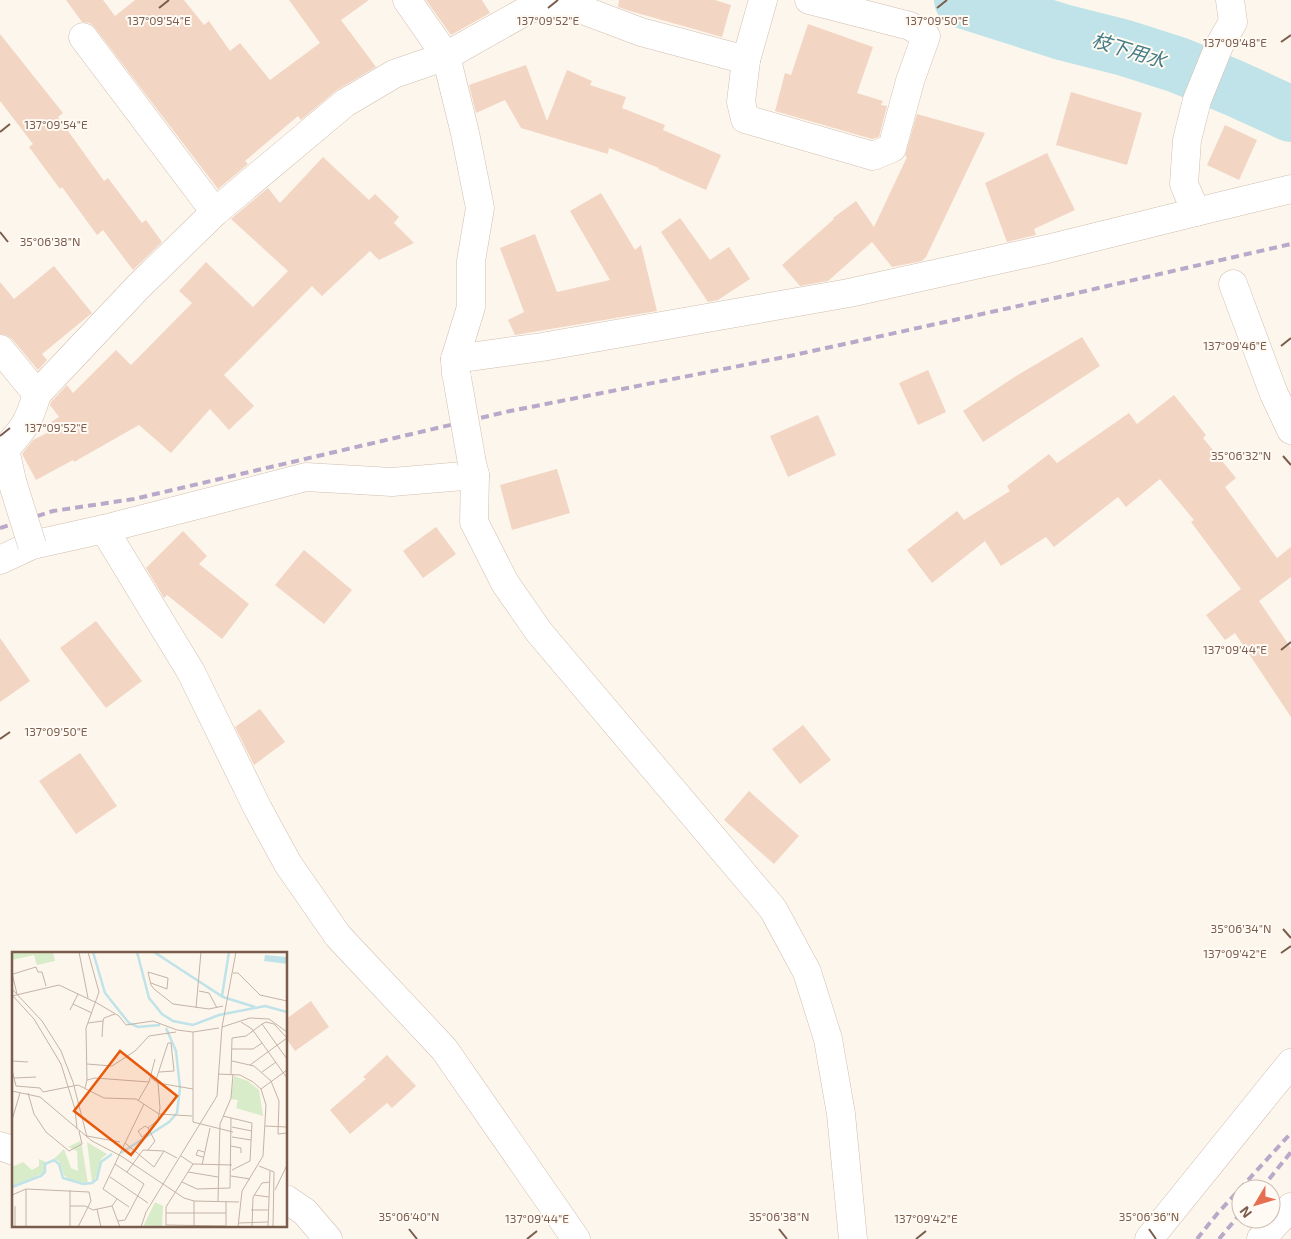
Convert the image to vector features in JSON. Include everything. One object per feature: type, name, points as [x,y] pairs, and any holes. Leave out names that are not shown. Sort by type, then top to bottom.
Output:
[{"type":"street","points":[[407,0],[446,56],[465,133],[480,208],[471,261],[471,308],[456,368],[474,469],[474,522],[505,583],[539,632],[774,909],[808,972],[828,1039],[841,1114],[853,1239]]},
{"type":"street","points":[[762,0],[746,60],[740,102],[745,120],[873,156],[892,148],[910,81],[926,36],[910,26],[809,0]]},
{"type":"street","points":[[1196,212],[1184,184],[1187,140],[1197,100],[1216,54],[1233,22],[1230,0]]},
{"type":"street","points":[[32,545],[2,450],[19,434],[31,416],[37,394],[138,287],[215,212],[345,103],[394,74],[446,56],[531,8],[572,6],[641,32],[746,60]]},
{"type":"street","points":[[83,36],[215,212]]},
{"type":"street","points":[[456,368],[542,347],[849,294],[1047,249],[1291,189]]},
{"type":"street","points":[[1233,284],[1274,394],[1291,430]]},
{"type":"street","points":[[0,349],[37,394]]},
{"type":"street","points":[[0,560],[32,545],[104,529],[306,476],[392,482],[474,469]]},
{"type":"street","points":[[104,529],[191,672],[288,864],[338,936],[444,1049],[576,1239]]},
{"type":"street","points":[[1149,1239],[1291,1063]]},
{"type":"street","points":[[0,1146],[12,1150]]},
{"type":"street","points":[[288,1200],[305,1212],[328,1239]]},
{"type":"street","points":[[1261,1239],[1291,1207]]},
{"type":"building","points":[[66,0],[103,0],[115,16],[135,0],[184,0],[204,25],[209,21],[230,51],[240,43],[270,80],[320,43],[289,0],[369,0],[341,20],[376,67],[337,90],[301,120],[298,116],[245,161],[248,164],[218,189],[95,28],[90,23],[82,22]]},
{"type":"building","points":[[426,0],[482,0],[490,13],[451,35]]},
{"type":"building","points":[[619,0],[715,0],[731,5],[722,37],[618,7]]},
{"type":"building","points":[[808,24],[873,47],[857,93],[883,101],[881,105],[887,106],[879,137],[872,139],[775,111],[785,73],[791,75]]},
{"type":"building","points":[[0,34],[63,113],[58,117],[104,181],[108,178],[142,223],[146,220],[162,242],[133,270],[103,230],[97,235],[62,187],[60,189],[29,147],[33,144],[0,101]]},
{"type":"building","points":[[526,65],[547,121],[567,70],[592,81],[590,85],[626,97],[622,108],[665,125],[663,130],[721,155],[706,190],[659,168],[609,148],[608,154],[521,128],[505,100],[476,113],[469,85]]},
{"type":"building","points":[[1071,92],[1142,113],[1127,165],[1056,145]]},
{"type":"building","points":[[917,114],[985,133],[926,257],[922,261],[892,267],[872,242],[828,281],[800,286],[782,265],[833,218],[856,201],[874,227],[907,157],[905,156]]},
{"type":"building","points":[[1225,125],[1257,140],[1239,180],[1207,165]]},
{"type":"building","points":[[1047,153],[1075,210],[1034,229],[1036,235],[1007,242],[985,183]]},
{"type":"building","points":[[323,157],[369,200],[375,194],[399,217],[394,223],[414,243],[379,260],[370,251],[322,296],[312,286],[224,375],[254,406],[229,430],[210,409],[171,453],[139,425],[74,462],[73,460],[36,480],[22,454],[33,440],[55,429],[51,422],[59,417],[50,405],[51,402],[67,385],[73,393],[116,350],[131,365],[192,303],[179,291],[206,262],[253,307],[288,271],[231,219],[268,188],[280,203]]},
{"type":"building","points":[[601,193],[635,250],[641,245],[657,311],[515,335],[508,320],[524,312],[500,248],[535,234],[557,292],[610,280],[570,211]]},
{"type":"building","points":[[680,218],[710,260],[729,247],[750,279],[718,300],[708,302],[661,232]]},
{"type":"building","points":[[54,266],[92,313],[42,354],[47,360],[38,370],[12,339],[0,334],[0,282],[14,299]]},
{"type":"building","points":[[1082,337],[1100,366],[983,442],[963,411],[1016,376]]},
{"type":"building","points":[[928,370],[946,412],[918,425],[899,383]]},
{"type":"building","points":[[1174,395],[1206,435],[1203,438],[1236,478],[1225,487],[1277,558],[1291,547],[1291,577],[1259,601],[1291,648],[1291,717],[1235,633],[1225,640],[1206,615],[1241,589],[1191,522],[1194,520],[1160,479],[1126,507],[1118,497],[1054,547],[1046,537],[1001,566],[985,541],[932,583],[907,550],[957,511],[964,520],[1010,491],[1007,486],[1049,454],[1057,463],[1129,413],[1137,424]]},
{"type":"building","points":[[818,415],[836,455],[788,477],[770,436]]},
{"type":"building","points":[[557,469],[570,513],[512,530],[500,485]]},
{"type":"building","points":[[436,527],[456,554],[423,578],[403,551]]},
{"type":"building","points":[[183,531],[207,556],[199,564],[249,604],[222,639],[167,595],[164,598],[146,568]]},
{"type":"building","points":[[304,550],[352,590],[324,624],[275,585]]},
{"type":"building","points":[[96,621],[142,681],[106,708],[60,648]]},
{"type":"building","points":[[0,638],[30,681],[0,702]]},
{"type":"building","points":[[260,709],[285,742],[254,765],[235,727]]},
{"type":"building","points":[[803,725],[831,760],[800,784],[772,749]]},
{"type":"building","points":[[80,753],[117,806],[76,834],[39,781]]},
{"type":"building","points":[[749,791],[799,836],[774,864],[724,820]]},
{"type":"building","points":[[311,1001],[329,1027],[295,1051],[288,1041],[288,1018]]},
{"type":"building","points":[[387,1055],[416,1086],[392,1108],[387,1103],[350,1134],[330,1110],[366,1079],[363,1077]]},
{"type":"waterway","name":"枝下用水","points":[[962,0],[1062,32],[1125,48],[1178,65],[1291,114]]},
{"type":"railway","points":[[0,528],[53,511],[134,499],[510,411],[785,357],[1291,244]]},
{"type":"railway","points":[[1197,1239],[1217,1214],[1291,1133]]},
{"type":"railway","points":[[1269,1179],[1291,1152]]},
{"type":"railway","points":[[1219,1239],[1231,1225]]}]
